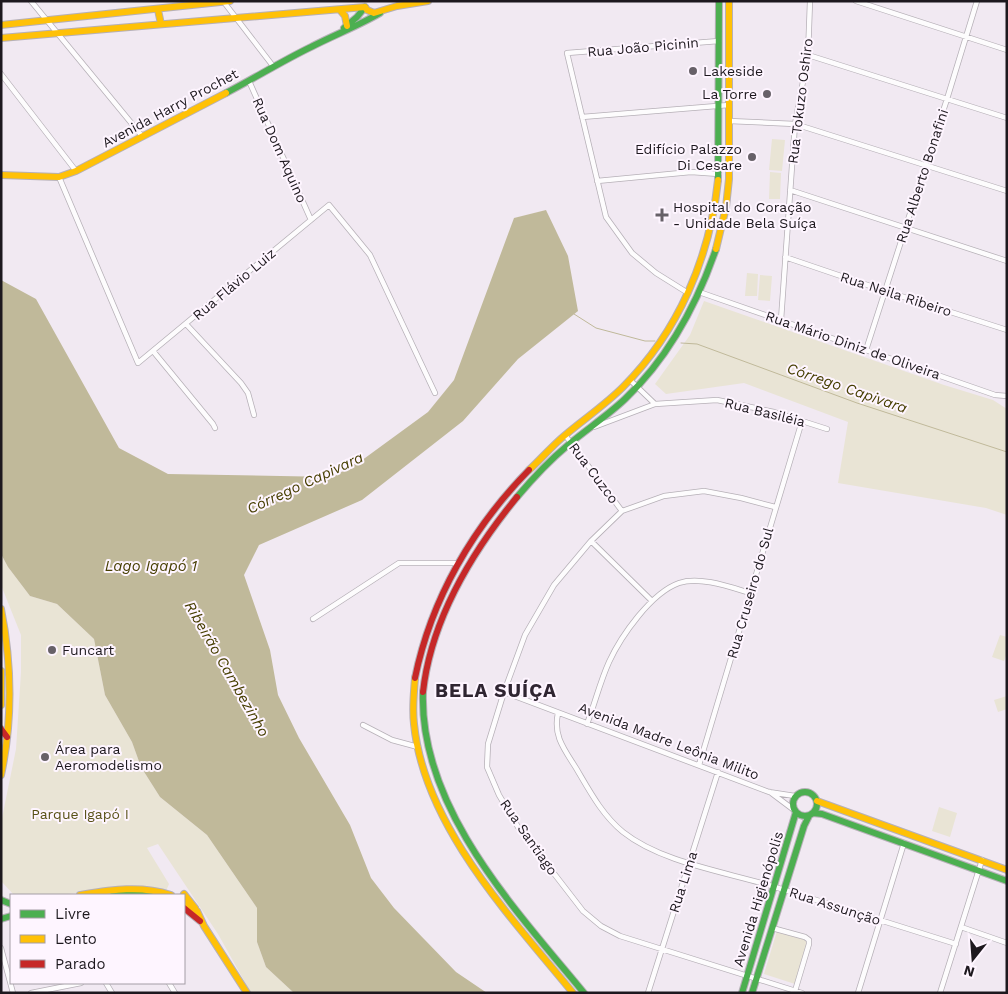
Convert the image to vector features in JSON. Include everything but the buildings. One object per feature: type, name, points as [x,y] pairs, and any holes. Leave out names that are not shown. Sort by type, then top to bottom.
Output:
[{"type":"street","points":[[31,1],[142,136]]},
{"type":"street","points":[[1,25],[230,1]]},
{"type":"street","name":"Avenida Harry Prochet","points":[[1,175],[58,177],[76,172],[342,31],[397,6],[428,1]]},
{"type":"street","points":[[573,993],[484,882],[450,828],[425,774],[418,747],[413,703],[415,678],[421,653],[438,604],[465,553],[504,497],[565,435],[630,380],[676,318],[688,293],[705,247],[712,220],[719,174],[719,1]]},
{"type":"street","points":[[584,993],[478,857],[441,786],[429,753],[423,703],[428,662],[443,619],[466,569],[511,504],[531,480],[571,442],[619,404],[637,386],[682,325],[699,292],[717,242],[729,178],[729,1]]},
{"type":"street","name":"Rua Tokuzo Oshiro","points":[[781,320],[795,124],[808,55],[810,1]]},
{"type":"street","points":[[856,1],[1007,50]]},
{"type":"street","name":"Rua Alberto Bonafini","points":[[866,350],[977,1]]},
{"type":"street","points":[[224,2],[274,66]]},
{"type":"street","points":[[1,38],[340,10],[365,4],[367,10],[374,13],[382,12]]},
{"type":"street","name":"Avenida Harry Prochet","points":[[342,31],[358,17],[365,4]]},
{"type":"street","points":[[158,10],[162,24]]},
{"type":"street","points":[[340,10],[345,16],[347,26]]},
{"type":"street","name":"Rua João Picinin","points":[[582,117],[567,53],[719,41]]},
{"type":"street","points":[[808,55],[1007,118]]},
{"type":"street","points":[[1,74],[76,172]]},
{"type":"street","name":"Rua Dom Aquino","points":[[249,81],[311,220]]},
{"type":"street","points":[[688,293],[656,273],[632,254],[606,217],[582,117],[729,105]]},
{"type":"street","points":[[729,121],[795,124],[1007,191]]},
{"type":"street","points":[[597,181],[691,172],[719,174]]},
{"type":"street","name":"Rua Flávio Luiz","points":[[58,177],[138,363],[329,204],[370,254],[435,393]]},
{"type":"street","points":[[790,190],[1007,261]]},
{"type":"street","name":"Rua Neila Ribeiro","points":[[786,257],[1007,330]]},
{"type":"street","name":"Rua Mário Diniz de Oliveira","points":[[699,292],[995,395],[1007,396]]},
{"type":"street","points":[[186,324],[241,383],[248,393],[254,415]]},
{"type":"street","points":[[153,351],[215,428]]},
{"type":"street","points":[[630,380],[655,404]]},
{"type":"street","name":"Rua Basiléia","points":[[588,429],[655,404],[717,400],[774,412],[827,429]]},
{"type":"street","name":"Rua Cruseiro do Sul","points":[[699,765],[802,421]]},
{"type":"street","name":"Rua Cuzco","points":[[565,435],[622,511]]},
{"type":"street","name":"Rua Santiago","points":[[775,507],[704,491],[664,496],[622,511],[591,541],[554,585],[525,635],[504,692],[488,744],[488,767],[499,795],[518,828],[583,911],[601,926],[620,936],[661,950],[802,993]]},
{"type":"street","points":[[504,497],[511,504]]},
{"type":"street","points":[[591,541],[652,600]]},
{"type":"street","points":[[465,553],[473,558]]},
{"type":"street","points":[[313,619],[399,563],[454,563],[466,569]]},
{"type":"street","points":[[587,724],[610,661],[629,629],[652,600],[680,583],[708,581],[750,593]]},
{"type":"street","points":[[1,609],[7,637],[11,695],[1,775]]},
{"type":"street","points":[[1,671],[1,705]]},
{"type":"street","name":"Avenida Madre Leônia Milito","points":[[504,692],[768,792],[795,811]]},
{"type":"street","points":[[413,703],[423,703]]},
{"type":"street","name":"Rua Assunção","points":[[558,713],[555,725],[559,740],[596,802],[622,831],[642,844],[662,854],[775,887],[956,944]]},
{"type":"street","points":[[363,725],[392,740],[418,747]]},
{"type":"street","points":[[1,729],[7,737]]},
{"type":"street","name":"Rua Lima","points":[[648,993],[718,772]]},
{"type":"street","name":"Avenida Madre Leônia Milito","points":[[768,792],[795,796]]},
{"type":"street","points":[[1007,870],[817,801],[810,792],[802,792],[795,796],[793,803],[795,811],[802,816],[822,814],[1007,881]]},
{"type":"street","points":[[811,814],[817,808],[817,801]]},
{"type":"street","name":"Avenida Higienópolis","points":[[742,993],[775,887],[795,811]]},
{"type":"street","name":"Avenida Higienópolis","points":[[752,993],[804,826],[811,814]]},
{"type":"street","points":[[450,828],[460,824]]},
{"type":"street","points":[[858,993],[904,843]]},
{"type":"street","points":[[940,993],[982,860]]},
{"type":"street","points":[[88,894],[137,888],[149,889],[164,894]]},
{"type":"street","points":[[114,894],[118,891],[137,888]]},
{"type":"street","points":[[122,894],[141,894]]},
{"type":"street","points":[[185,895],[197,911],[204,926],[247,993]]},
{"type":"street","points":[[185,903],[197,911]]},
{"type":"street","points":[[185,909],[204,926]]},
{"type":"street","points":[[961,927],[1007,943]]},
{"type":"street","points":[[772,928],[806,937],[809,940],[810,944],[795,991]]},
{"type":"street","points":[[528,937],[536,931]]},
{"type":"street","points":[[1,948],[10,982]]},
{"type":"street","points":[[31,993],[55,991],[78,984]]},
{"type":"green space","points":[[772,139],[785,140],[782,171],[769,170]]},
{"type":"green space","points":[[770,172],[781,173],[780,199],[769,199]]},
{"type":"green space","points":[[747,273],[758,274],[757,296],[745,296]]},
{"type":"green space","points":[[760,275],[772,276],[770,301],[758,300]]},
{"type":"green space","points":[[704,301],[944,385],[993,400],[1007,409],[1007,515],[986,508],[838,483],[848,422],[744,383],[666,394],[655,384],[690,335]]},
{"type":"green space","name":"Parque Igapó I","points":[[1,554],[8,567],[30,596],[57,604],[94,639],[105,695],[132,742],[141,767],[160,797],[207,835],[257,908],[257,942],[266,967],[294,993],[251,993],[218,934],[158,844],[147,848],[169,884],[166,891],[137,887],[68,894],[13,894],[1,881],[1,823],[16,749],[21,672],[21,635],[1,585]]},
{"type":"green space","points":[[1000,635],[1007,637],[1007,653],[1004,661],[992,657]]},
{"type":"green space","points":[[1007,696],[1007,709],[998,712],[994,700]]},
{"type":"green space","points":[[939,807],[957,813],[950,837],[932,831]]},
{"type":"green space","points":[[777,931],[808,941],[795,984],[764,974]]},
{"type":"water","name":"Lago Igapó 1","points":[[546,210],[568,256],[578,311],[518,359],[463,421],[362,500],[259,545],[244,575],[270,650],[278,695],[299,738],[350,825],[371,878],[394,908],[456,972],[487,993],[294,993],[266,967],[257,942],[257,908],[207,835],[160,797],[141,767],[132,742],[105,695],[94,639],[57,604],[30,596],[8,567],[1,554],[1,280],[36,299],[119,448],[168,474],[333,477],[365,458],[428,412],[454,380],[514,218]]},
{"type":"waterway","name":"Córrego Capivara","points":[[574,314],[596,328],[645,341],[655,341]]},
{"type":"waterway","name":"Córrego Capivara","points":[[681,343],[697,344],[857,403],[1007,452]]},
{"type":"traffic: fast","points":[[718,180],[719,1]]},
{"type":"traffic: fast","points":[[344,28],[365,7]]},
{"type":"traffic: fast","points":[[226,93],[300,52],[380,13]]},
{"type":"traffic: fast","points":[[517,497],[561,451],[625,399],[654,366],[679,330],[690,310],[716,249]]},
{"type":"traffic: fast","points":[[423,692],[426,735],[437,776],[454,816],[476,854],[502,891],[529,927],[584,993]]},
{"type":"traffic: fast","points":[[805,792],[814,795],[817,804],[814,813],[805,816],[796,813],[793,804],[796,795],[805,792]]},
{"type":"traffic: fast","points":[[742,993],[796,812]]},
{"type":"traffic: fast","points":[[813,813],[822,814],[1007,881]]},
{"type":"traffic: fast","points":[[752,993],[804,826],[809,816]]},
{"type":"traffic: fast","points":[[122,894],[142,894]]},
{"type":"traffic: fast","points":[[1,900],[10,904]]},
{"type":"traffic: fast","points":[[1,919],[10,916]]},
{"type":"traffic: slow","points":[[1,25],[230,1]]},
{"type":"traffic: slow","points":[[1,38],[365,7],[374,13],[397,6],[428,1]]},
{"type":"traffic: slow","points":[[716,249],[726,207],[729,179],[729,1]]},
{"type":"traffic: slow","points":[[158,10],[161,24]]},
{"type":"traffic: slow","points":[[340,10],[345,16],[347,26]]},
{"type":"traffic: slow","points":[[1,175],[59,177],[76,171],[226,93]]},
{"type":"traffic: slow","points":[[529,470],[560,440],[623,387],[643,366],[660,342],[675,318],[699,265],[708,238],[718,180]]},
{"type":"traffic: slow","points":[[1,609],[5,630],[10,692],[8,733],[1,775]]},
{"type":"traffic: slow","points":[[1,671],[1,705]]},
{"type":"traffic: slow","points":[[415,678],[414,724],[421,762],[434,798],[452,834],[498,901],[573,993]]},
{"type":"traffic: slow","points":[[817,801],[1007,870]]},
{"type":"traffic: slow","points":[[87,894],[137,889],[167,894]]},
{"type":"traffic: slow","points":[[185,895],[195,908]]},
{"type":"traffic: slow","points":[[185,903],[197,911],[204,926],[247,993]]},
{"type":"traffic: jam","points":[[415,678],[432,620],[443,592],[457,566],[490,515],[529,470]]},
{"type":"traffic: jam","points":[[423,692],[427,665],[435,639],[444,613],[456,588],[484,541],[517,497]]},
{"type":"traffic: jam","points":[[1,729],[7,737]]},
{"type":"traffic: jam","points":[[185,909],[200,921]]},
{"type":"place","name":"Lakeside","points":[[693,71]]},
{"type":"place","name":"La Torre","points":[[767,94]]},
{"type":"place","name":"Edifício Palazzo Di Cesare","points":[[752,157]]},
{"type":"place","name":"Hospital do Coração - Unidade Bela Suíça","points":[[662,215]]},
{"type":"place","name":"Funcart","points":[[52,650]]},
{"type":"place","name":"Área para Aeromodelismo","points":[[45,757]]},
{"type":"district","name":"BELA SUÍÇA","points":[[496,690]]},
{"type":"water label","name":"Ribeirão Cambezinho","points":[[227,669]]}]
